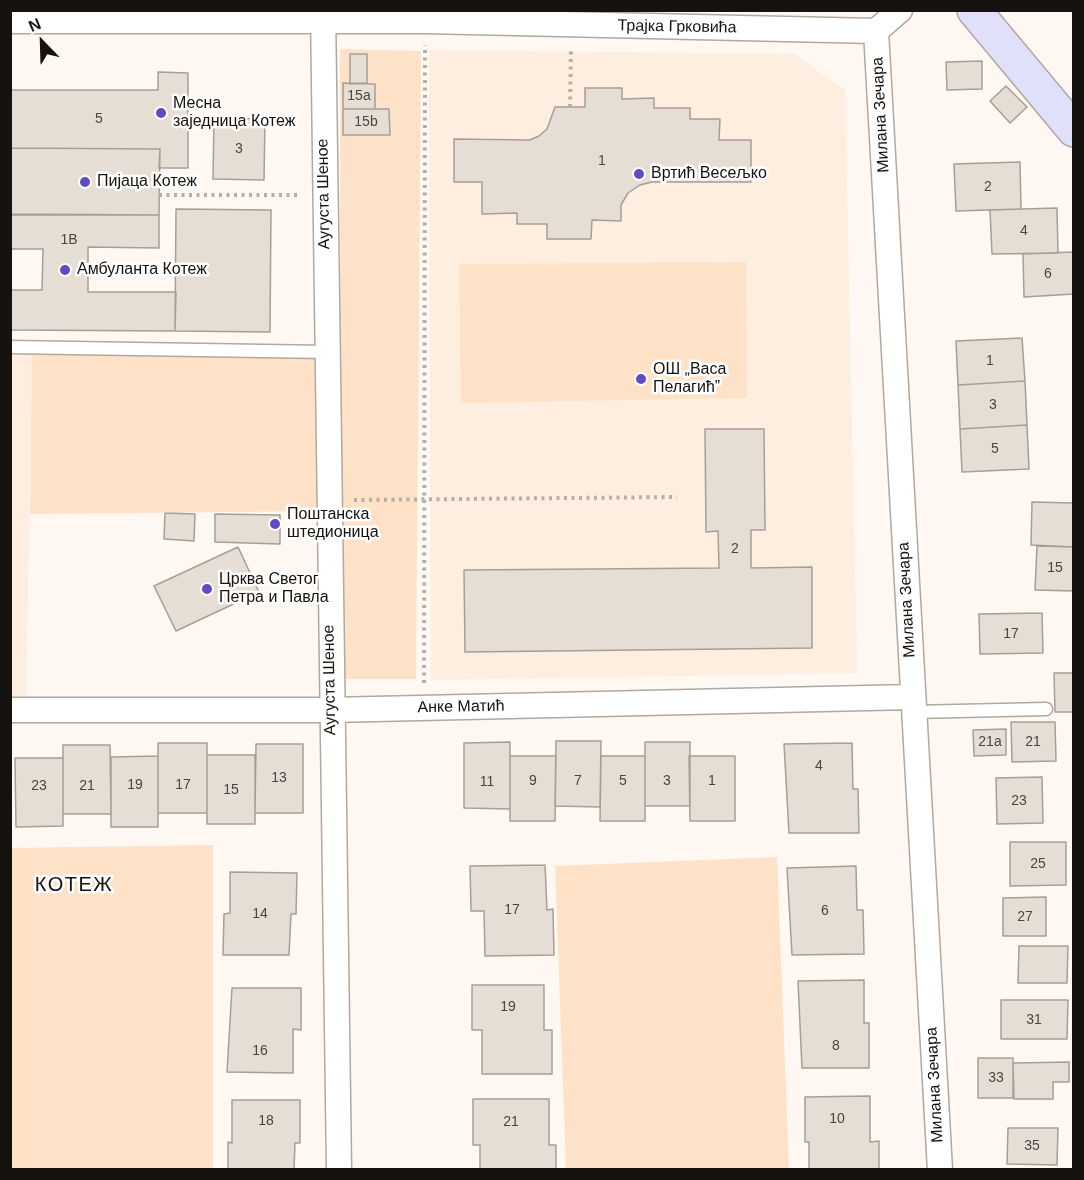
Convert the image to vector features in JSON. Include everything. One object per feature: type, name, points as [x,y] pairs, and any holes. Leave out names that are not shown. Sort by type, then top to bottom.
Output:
[{"type":"street","points":[[876,31],[900,10]]},
{"type":"street","points":[[974,10],[1074,130]]},
{"type":"street","name":"Трајка Грковића","points":[[10,21],[323,16],[425,21],[876,31]]},
{"type":"street","name":"Аугуста Шеное","points":[[323,16],[330,710],[339,1170]]},
{"type":"street","name":"Милана Зечара","points":[[876,31],[940,1170]]},
{"type":"street","name":"Анке Матић","points":[[10,710],[913,705]]},
{"type":"lane","points":[[10,347],[326,352]]},
{"type":"lane","points":[[913,705],[1046,710]]},
{"type":"path","points":[[424,708],[425,21]]},
{"type":"path","points":[[570,107],[571,56]]},
{"type":"path","points":[[159,195],[324,195]]},
{"type":"path","points":[[328,501],[424,498],[677,497]]},
{"type":"shaded area","points":[[340,49],[421,51],[416,679],[341,679]]},
{"type":"shaded area","name":"ОШ „Васа Пелагић”","points":[[429,50],[794,54],[845,90],[857,673],[431,680]]},
{"type":"shaded area","points":[[746,262],[747,398],[461,403],[459,264]]},
{"type":"shaded area","points":[[11,347],[32,347],[26,710],[11,710]]},
{"type":"shaded area","points":[[32,347],[326,352],[328,511],[30,514]]},
{"type":"shaded area","points":[[213,845],[213,1169],[11,1169],[11,848]]},
{"type":"shaded area","points":[[777,857],[789,1169],[566,1169],[555,866]]},
{"type":"building","points":[[350,54],[367,54],[367,83],[350,84]]},
{"type":"building","points":[[982,61],[982,89],[947,90],[946,62]]},
{"type":"building","points":[[158,72],[188,73],[188,168],[159,168],[160,149],[10,148],[10,90],[158,90]]},
{"type":"building","points":[[343,83],[375,84],[375,109],[343,109]]},
{"type":"building","points":[[1006,86],[1027,107],[1010,123],[990,101]]},
{"type":"building","points":[[585,88],[622,88],[622,99],[654,98],[654,108],[690,108],[690,119],[720,119],[719,140],[751,140],[751,182],[652,182],[640,185],[628,193],[621,205],[621,221],[592,220],[591,239],[547,239],[547,224],[517,224],[517,213],[482,214],[482,182],[454,182],[454,139],[530,140],[547,129],[555,107],[585,107]]},
{"type":"building","points":[[343,109],[389,109],[390,135],[343,135]]},
{"type":"building","points":[[214,118],[265,119],[264,180],[213,179]]},
{"type":"building","name":"Пијаца Котеж","points":[[10,148],[160,149],[159,215],[10,214]]},
{"type":"building","points":[[1020,162],[1021,209],[956,211],[954,164]]},
{"type":"building","points":[[1057,208],[1058,253],[992,254],[990,210]]},
{"type":"building","points":[[176,209],[271,210],[270,332],[175,331]]},
{"type":"building","name":"Амбуланта Котеж","points":[[10,215],[159,215],[159,248],[88,247],[88,292],[176,292],[175,331],[10,330],[10,290],[42,290],[43,249],[10,249]]},
{"type":"building","points":[[1074,252],[1074,294],[1024,297],[1023,254]]},
{"type":"building","points":[[1022,338],[1025,381],[958,385],[956,341]]},
{"type":"building","points":[[1025,381],[1027,425],[960,429],[958,385]]},
{"type":"building","points":[[1027,425],[1029,469],[962,472],[960,429]]},
{"type":"building","points":[[705,429],[764,429],[765,530],[751,530],[751,568],[812,567],[812,648],[465,652],[464,570],[719,568],[718,531],[706,532]]},
{"type":"building","points":[[1032,502],[1074,503],[1074,547],[1031,545]]},
{"type":"building","points":[[165,513],[195,514],[194,541],[164,539]]},
{"type":"building","points":[[215,514],[280,515],[280,544],[215,542]]},
{"type":"building","points":[[1037,546],[1074,547],[1074,591],[1035,590]]},
{"type":"building","name":"Црква Светог Петра и Павла","points":[[238,547],[259,592],[176,631],[154,586]]},
{"type":"building","points":[[1042,613],[1043,653],[980,654],[979,614]]},
{"type":"building","points":[[1054,673],[1074,673],[1074,712],[1055,712]]},
{"type":"building","points":[[1011,722],[1055,722],[1056,761],[1012,762]]},
{"type":"building","points":[[1006,729],[1006,755],[974,756],[973,730]]},
{"type":"building","points":[[556,741],[601,741],[600,807],[555,806]]},
{"type":"building","points":[[510,742],[510,809],[464,808],[464,743]]},
{"type":"building","points":[[645,742],[690,742],[690,806],[645,806]]},
{"type":"building","points":[[158,743],[207,743],[207,813],[158,813]]},
{"type":"building","points":[[852,743],[853,789],[858,789],[859,833],[789,833],[784,744]]},
{"type":"building","points":[[256,744],[303,744],[303,813],[255,813]]},
{"type":"building","points":[[63,745],[110,745],[111,814],[63,814]]},
{"type":"building","points":[[207,755],[255,755],[255,824],[207,824]]},
{"type":"building","points":[[158,756],[158,827],[111,827],[111,757]]},
{"type":"building","points":[[510,756],[556,756],[555,821],[510,821]]},
{"type":"building","points":[[601,756],[645,756],[645,821],[600,821]]},
{"type":"building","points":[[689,756],[735,756],[735,821],[690,821]]},
{"type":"building","points":[[15,758],[63,758],[63,826],[16,827]]},
{"type":"building","points":[[1042,777],[1043,823],[997,824],[996,778]]},
{"type":"building","points":[[1010,842],[1066,842],[1066,885],[1010,886]]},
{"type":"building","points":[[545,865],[547,910],[553,909],[554,955],[485,956],[484,911],[471,911],[470,866]]},
{"type":"building","points":[[856,866],[857,910],[863,910],[864,954],[792,955],[787,868]]},
{"type":"building","points":[[230,872],[297,873],[296,914],[291,914],[289,955],[223,955],[224,914],[230,913]]},
{"type":"building","points":[[1046,897],[1046,936],[1003,936],[1003,898]]},
{"type":"building","points":[[1019,946],[1068,946],[1067,983],[1018,983]]},
{"type":"building","points":[[864,980],[864,1023],[869,1023],[869,1068],[802,1068],[798,981]]},
{"type":"building","points":[[472,985],[544,985],[544,1030],[552,1030],[552,1074],[482,1074],[482,1030],[472,1030]]},
{"type":"building","points":[[232,988],[301,988],[301,1030],[293,1029],[293,1073],[227,1072]]},
{"type":"building","points":[[1001,1000],[1068,1000],[1067,1039],[1001,1039]]},
{"type":"building","points":[[978,1058],[1013,1058],[1013,1098],[978,1098]]},
{"type":"building","points":[[1069,1062],[1069,1082],[1053,1082],[1053,1099],[1014,1099],[1013,1063]]},
{"type":"building","points":[[870,1096],[870,1142],[879,1141],[879,1170],[809,1170],[809,1142],[805,1142],[805,1097]]},
{"type":"building","points":[[473,1099],[549,1099],[549,1145],[556,1145],[556,1170],[480,1170],[480,1145],[473,1145]]},
{"type":"building","points":[[232,1100],[300,1100],[300,1143],[295,1143],[294,1170],[228,1170],[228,1142],[232,1143]]},
{"type":"building","points":[[1008,1128],[1058,1128],[1057,1165],[1007,1164]]},
{"type":"place","name":"Месна заједница Котеж","points":[[161,113]]},
{"type":"place","name":"Вртић Весељко","points":[[639,174]]},
{"type":"place","name":"Пијаца Котеж","points":[[85,182]]},
{"type":"place","name":"Амбуланта Котеж","points":[[65,270]]},
{"type":"place","name":"ОШ „Васа Пелагић”","points":[[641,379]]},
{"type":"place","name":"Поштанска штедионица","points":[[275,524]]},
{"type":"place","name":"Црква Светог Петра и Павла","points":[[207,589]]},
{"type":"district","name":"КОТЕЖ","points":[[74,885]]}]
